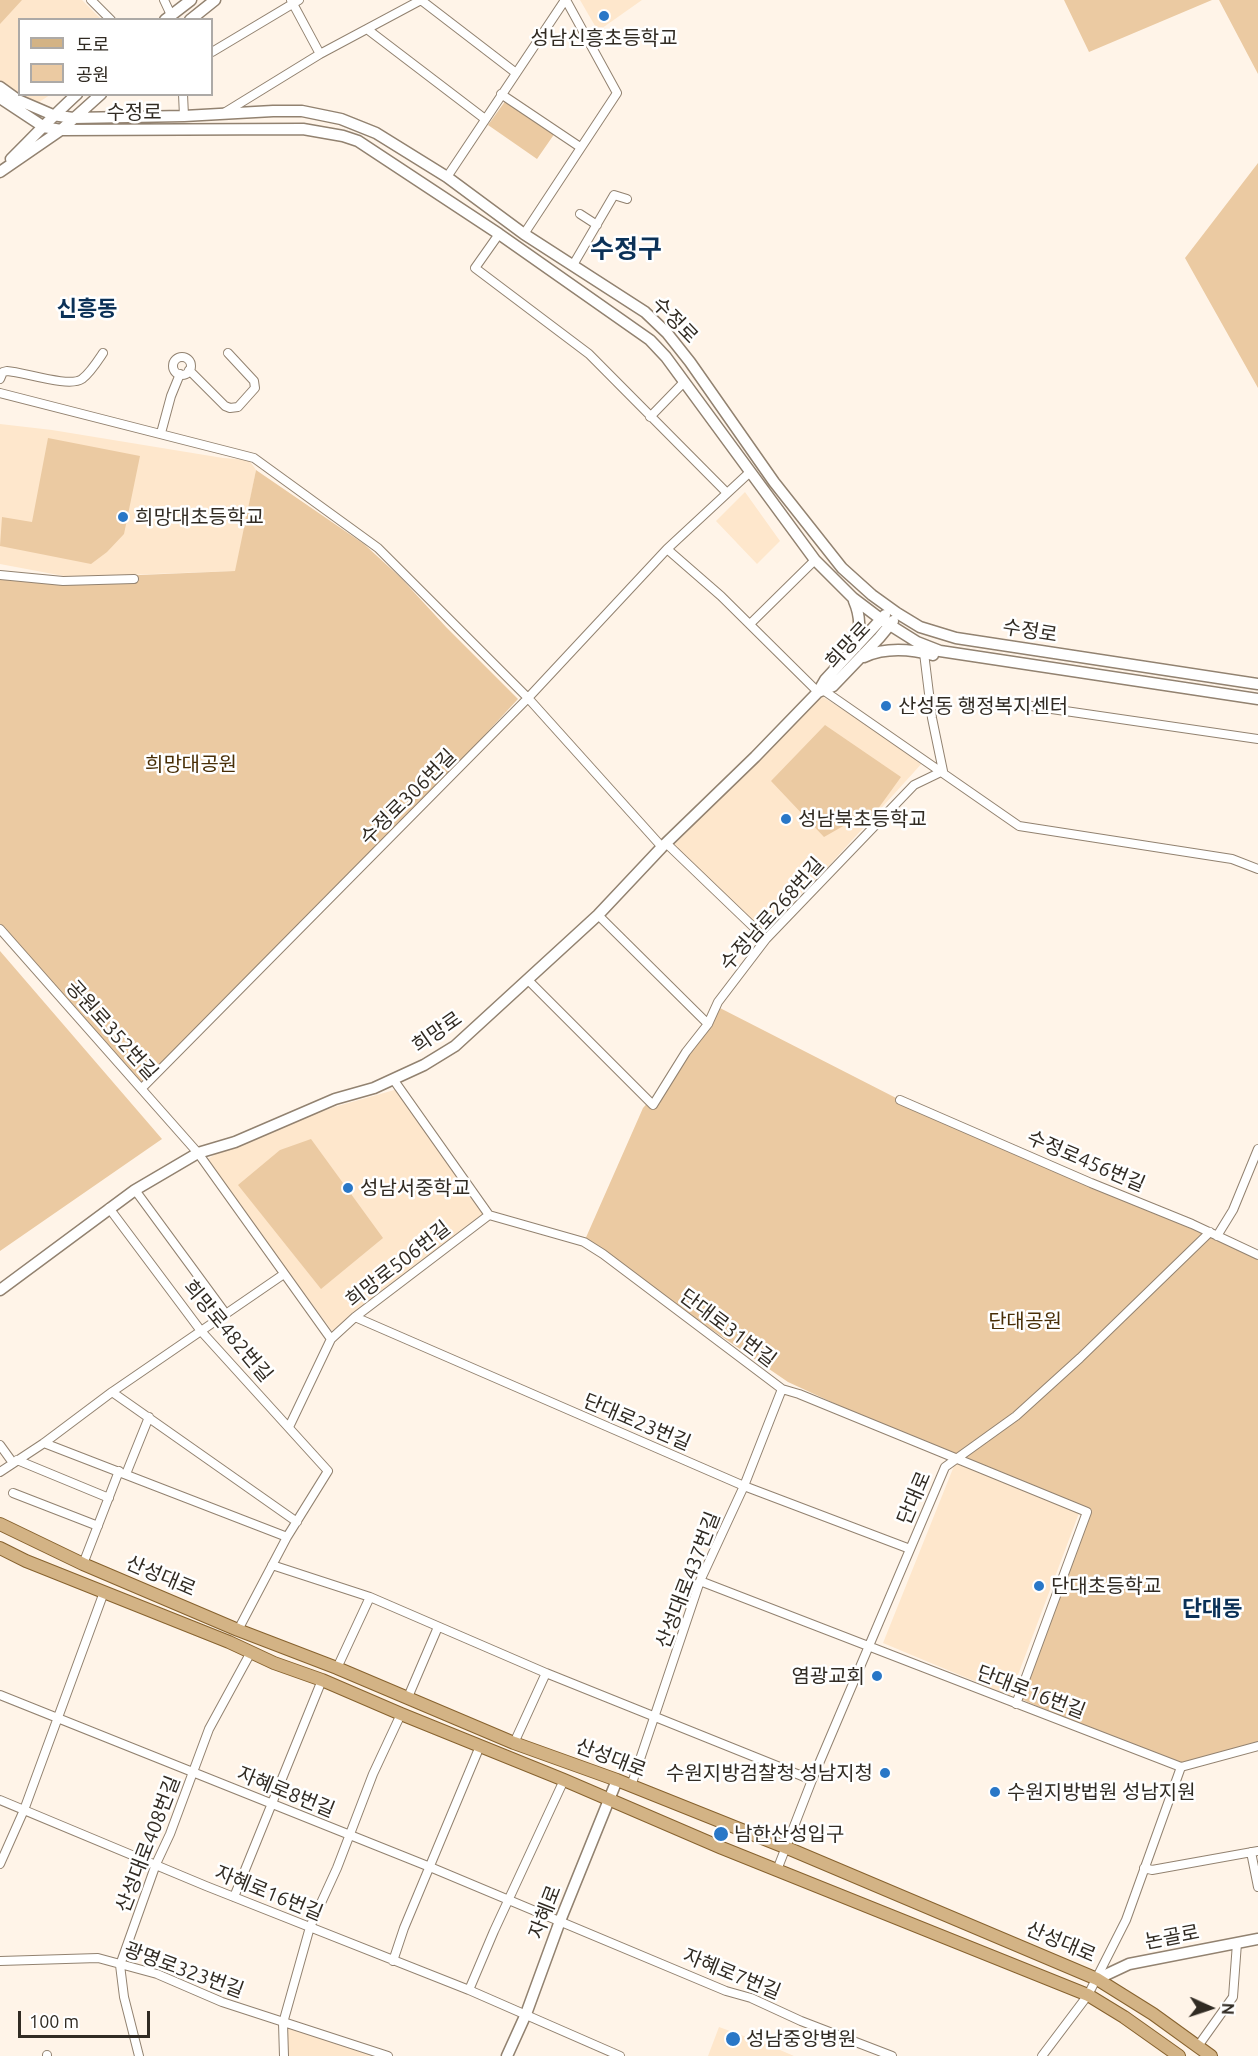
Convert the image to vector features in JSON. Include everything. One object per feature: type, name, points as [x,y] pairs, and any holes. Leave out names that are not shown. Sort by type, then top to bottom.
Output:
[{"type":"main road","points":[[168,17],[191,0]]},
{"type":"main road","points":[[192,18],[215,0]]},
{"type":"main road","name":"수정로","points":[[0,87],[18,100],[53,115],[73,118],[302,111],[341,119],[376,133],[447,177],[524,234],[645,312],[663,329],[690,362],[774,482],[823,546],[842,568],[893,611],[920,627],[956,638],[1258,684]]},
{"type":"main road","points":[[0,171],[53,115],[75,96]]},
{"type":"main road","points":[[0,171],[61,130],[99,96]]},
{"type":"main road","name":"수정로","points":[[0,98],[44,127],[61,130],[303,129],[343,136],[371,148],[650,340],[666,357],[815,560],[853,598],[886,623],[928,647],[963,655],[1258,699]]},
{"type":"main road","points":[[650,340],[663,329]]},
{"type":"main road","points":[[853,598],[859,612],[858,653],[892,650],[942,657],[963,655]]},
{"type":"main road","name":"희망로","points":[[0,1290],[135,1190],[198,1153],[235,1142],[335,1099],[374,1088],[424,1065],[456,1046],[598,915],[664,845],[820,691],[825,680],[858,653],[886,623],[893,611]]},
{"type":"main road","name":"산성대로","points":[[0,1524],[40,1545],[238,1630],[408,1697],[514,1743],[617,1780],[786,1848],[1097,1979],[1153,2014],[1211,2056]]},
{"type":"main road","name":"산성대로","points":[[0,1548],[26,1561],[564,1780],[609,1801],[1088,1995],[1179,2056]]},
{"type":"main road","name":"자혜로","points":[[507,2056],[526,2014],[560,1921],[617,1780]]},
{"type":"main road","name":"논골로","points":[[1097,1979],[1129,1964],[1258,1938]]},
{"type":"street","points":[[91,0],[109,18]]},
{"type":"street","points":[[164,0],[168,17]]},
{"type":"street","points":[[224,113],[320,54],[421,0],[516,73]]},
{"type":"street","points":[[447,177],[565,0],[617,93],[524,234]]},
{"type":"street","points":[[213,51],[294,1],[320,54]]},
{"type":"street","points":[[367,29],[485,119]]},
{"type":"street","points":[[501,94],[580,147]]},
{"type":"street","points":[[183,96],[184,116]]},
{"type":"street","points":[[573,265],[614,195],[627,200]]},
{"type":"street","points":[[580,214],[597,225]]},
{"type":"street","points":[[499,234],[475,268],[589,354],[728,493]]},
{"type":"street","points":[[0,379],[3,372],[7,371],[61,382],[77,382],[83,379],[103,353]]},
{"type":"street","points":[[189,370],[225,406],[238,407],[255,388],[254,381],[228,353]]},
{"type":"street","points":[[180,357],[188,360],[189,370],[185,374],[175,371],[173,366],[175,360],[180,357]]},
{"type":"street","points":[[161,433],[171,396],[180,374]]},
{"type":"street","points":[[650,417],[684,382]]},
{"type":"street","points":[[0,393],[255,458],[378,548],[528,698],[664,845],[766,939]]},
{"type":"street","name":"수정로306번길","points":[[142,1088],[528,698],[667,549],[750,472]]},
{"type":"street","points":[[667,549],[820,691],[943,771],[1019,826],[1232,859],[1258,869]]},
{"type":"street","points":[[750,624],[815,560]]},
{"type":"street","points":[[0,575],[63,580],[134,579]]},
{"type":"street","points":[[924,653],[932,718],[943,771]]},
{"type":"street","points":[[1030,706],[1258,739]]},
{"type":"street","name":"수정남로268번길","points":[[528,980],[653,1105],[686,1052],[708,1024],[718,1002],[766,939],[914,785],[943,771]]},
{"type":"street","points":[[598,915],[708,1024]]},
{"type":"street","name":"공원로352번길","points":[[0,929],[198,1153],[331,1339]]},
{"type":"street","points":[[393,1079],[489,1215]]},
{"type":"street","name":"수정로456번길","points":[[900,1100],[1258,1255]]},
{"type":"street","name":"단대로","points":[[777,1870],[812,1780],[945,1467],[1016,1416],[1214,1234],[1233,1210],[1258,1149]]},
{"type":"street","points":[[135,1190],[226,1314]]},
{"type":"street","name":"희망로482번길","points":[[109,1208],[201,1331],[328,1471],[297,1522]]},
{"type":"street","name":"희망로506번길","points":[[289,1427],[331,1339],[355,1317],[489,1215]]},
{"type":"street","name":"단대로31번길","points":[[489,1215],[584,1242],[782,1389],[1087,1512],[1016,1704]]},
{"type":"street","points":[[0,1472],[284,1274]]},
{"type":"street","name":"단대로23번길","points":[[355,1317],[744,1486],[910,1549]]},
{"type":"street","name":"산성대로437번길","points":[[631,1786],[700,1581],[744,1486],[782,1389]]},
{"type":"street","points":[[112,1392],[297,1522],[238,1630]]},
{"type":"street","points":[[83,1564],[109,1498],[149,1417]]},
{"type":"street","points":[[44,1443],[287,1538]]},
{"type":"street","points":[[0,1445],[15,1462],[109,1498]]},
{"type":"street","points":[[13,1493],[98,1526]]},
{"type":"street","points":[[272,1565],[370,1597],[546,1673],[812,1780]]},
{"type":"street","name":"단대로16번길","points":[[700,1581],[1181,1767]]},
{"type":"street","points":[[0,1864],[24,1810],[104,1592]]},
{"type":"street","points":[[337,1668],[370,1597]]},
{"type":"street","points":[[408,1697],[438,1627]]},
{"type":"street","name":"산성대로408번길","points":[[139,2056],[124,1997],[120,1965],[156,1864],[170,1834],[209,1729],[251,1652]]},
{"type":"street","points":[[514,1743],[546,1673]]},
{"type":"street","points":[[234,1897],[322,1680]]},
{"type":"street","name":"자혜로8번길","points":[[0,1695],[273,1803],[560,1921]]},
{"type":"street","points":[[284,2056],[283,2023],[310,1927],[325,1897],[373,1774],[401,1714]]},
{"type":"street","points":[[393,1961],[404,1928],[480,1746]]},
{"type":"street","points":[[1042,2056],[1088,1995],[1126,1920],[1181,1767],[1258,1746]]},
{"type":"street","points":[[470,1990],[508,1899],[564,1780]]},
{"type":"street","name":"자혜로16번길","points":[[0,1800],[234,1897],[470,1990],[620,2056]]},
{"type":"street","points":[[1143,1868],[1152,1870],[1255,1852],[1258,1887]]},
{"type":"street","name":"자혜로7번길","points":[[560,1921],[726,1991],[751,1998],[801,2021],[892,2056]]},
{"type":"street","points":[[1198,2046],[1233,1997],[1237,1942]]},
{"type":"street","name":"광명로323번길","points":[[0,1961],[98,1958],[172,1979],[222,2002],[388,2056]]},
{"type":"shaded area","points":[[0,0],[82,0],[100,18],[18,18],[18,94],[0,80]]},
{"type":"shaded area","name":"성남신흥초등학교","points":[[580,0],[642,0],[598,31]]},
{"type":"shaded area","points":[[21,96],[48,96],[39,102]]},
{"type":"shaded area","name":"희망대초등학교","points":[[0,424],[249,460],[256,470],[236,571],[69,577],[0,564]]},
{"type":"shaded area","points":[[745,492],[780,541],[757,564],[716,521]]},
{"type":"shaded area","name":"성남북초등학교","points":[[820,695],[924,761],[825,870],[763,930],[672,847]]},
{"type":"shaded area","name":"성남서중학교","points":[[398,1089],[489,1215],[355,1317],[332,1331],[206,1160],[235,1142],[334,1107]]},
{"type":"shaded area","points":[[956,1461],[1079,1513],[1010,1696],[883,1643]]},
{"type":"shaded area","points":[[283,2023],[388,2056],[284,2056]]},
{"type":"shaded area","name":"성남중앙병원","points":[[719,2027],[766,2044],[794,2056],[708,2056]]},
{"type":"green space","points":[[0,0],[22,0],[0,24]]},
{"type":"green space","points":[[1064,0],[1212,0],[1089,52]]},
{"type":"green space","points":[[1219,0],[1258,0],[1258,74]]},
{"type":"green space","points":[[506,100],[555,133],[537,159],[488,125]]},
{"type":"green space","points":[[1258,163],[1258,388],[1185,258]]},
{"type":"green space","points":[[48,438],[140,456],[124,534],[107,552],[91,564],[0,546],[2,517],[32,522]]},
{"type":"green space","name":"희망대공원","points":[[256,470],[364,544],[401,578],[518,699],[442,781],[142,1084],[0,924],[0,577],[69,578],[235,571]]},
{"type":"green space","points":[[825,725],[901,777],[867,824],[852,821],[824,837],[771,781]]},
{"type":"green space","points":[[0,951],[162,1139],[0,1251]]},
{"type":"green space","name":"단대공원","points":[[718,1007],[900,1100],[1217,1236],[1258,1259],[1258,1746],[1181,1767],[1134,1749],[1021,1699],[1091,1511],[955,1459],[788,1382],[584,1242],[643,1108],[666,1082]]},
{"type":"green space","points":[[311,1139],[383,1238],[321,1289],[238,1185],[280,1150]]},
{"type":"place","name":"성남신흥초등학교","points":[[604,16]]},
{"type":"place","name":"희망대초등학교","points":[[123,517]]},
{"type":"place","name":"산성동 행정복지센터","points":[[886,706]]},
{"type":"place","name":"성남북초등학교","points":[[786,819]]},
{"type":"place","name":"성남서중학교","points":[[348,1188]]},
{"type":"place","name":"단대초등학교","points":[[1039,1586]]},
{"type":"place","name":"염광교회","points":[[877,1676]]},
{"type":"place","name":"수원지방검찰청 성남지청","points":[[885,1773]]},
{"type":"place","name":"수원지방법원 성남지원","points":[[995,1792]]},
{"type":"place","name":"남한산성입구","points":[[721,1834]]},
{"type":"place","name":"성남중앙병원","points":[[733,2039]]},
{"type":"district","name":"수정구","points":[[626,249]]},
{"type":"district","name":"신흥동","points":[[87,309]]},
{"type":"district","name":"단대동","points":[[1212,1609]]}]
